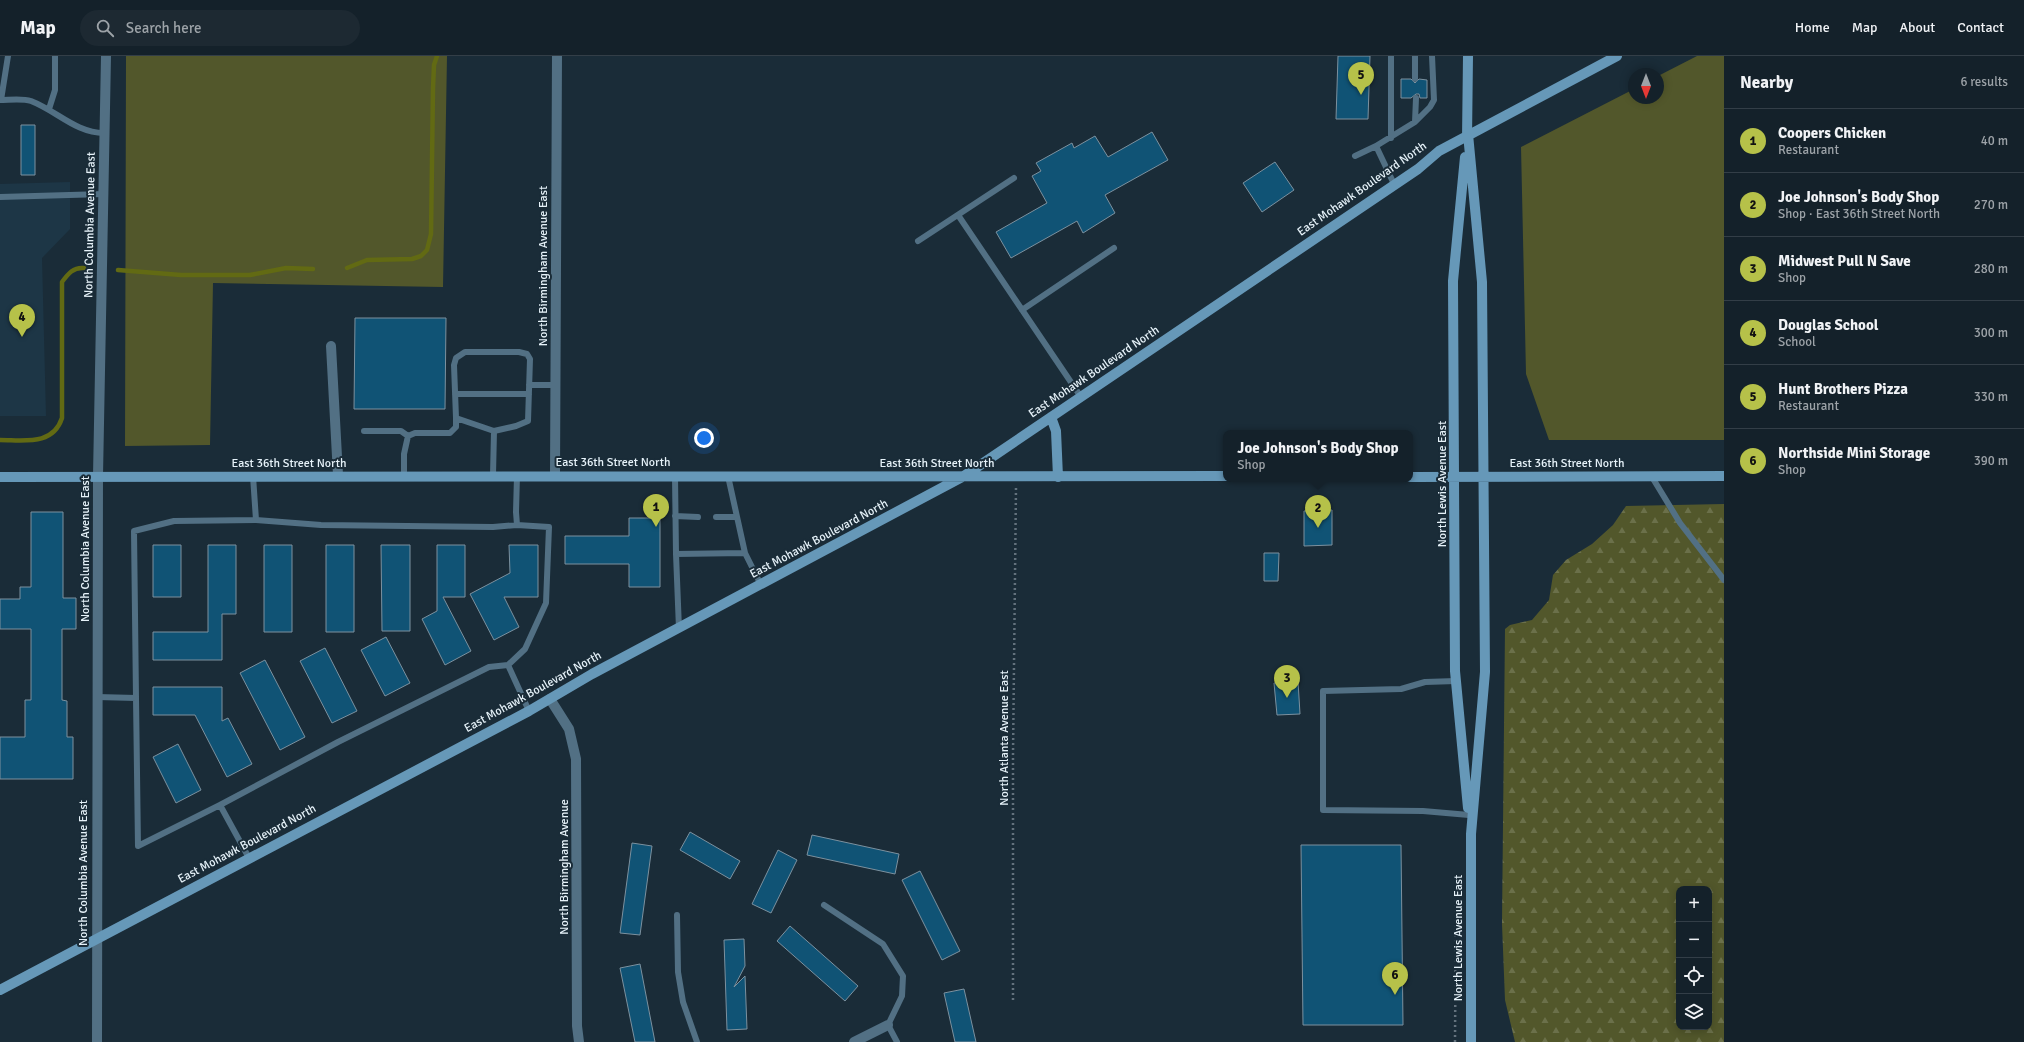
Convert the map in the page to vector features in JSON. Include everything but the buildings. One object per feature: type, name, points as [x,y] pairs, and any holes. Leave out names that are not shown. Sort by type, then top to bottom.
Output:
[{"type":"main road","name":"North Lewis Avenue East","points":[[1468,56],[1468,134],[1482,282],[1484,477],[1483,611],[1485,672],[1471,834],[1471,1042]]},
{"type":"main road","name":"East Mohawk Boulevard North","points":[[0,990],[529,711],[592,674],[964,476],[1418,169],[1439,151],[1468,134],[1617,56]]},
{"type":"main road","name":"North Lewis Avenue East","points":[[1468,134],[1453,281],[1456,681],[1471,834]]},
{"type":"main road","points":[[1051,417],[1056,431],[1058,477]]},
{"type":"main road","name":"East 36th Street North","points":[[0,477],[338,475],[1016,477],[1223,476]]},
{"type":"main road","name":"East 36th Street North","points":[[1413,477],[1724,476]]},
{"type":"street","name":"North Columbia Avenue East","points":[[97,1042],[96,698],[98,476],[106,56]]},
{"type":"street","name":"North Birmingham Avenue East","points":[[555,475],[557,56]]},
{"type":"street","points":[[331,346],[338,475]]},
{"type":"street","name":"North Birmingham Avenue","points":[[550,699],[569,729],[576,759],[577,1026],[579,1042]]},
{"type":"street","points":[[854,1042],[888,1025]]},
{"type":"lane","points":[[8,56],[0,100],[29,100],[49,109],[63,120],[91,133],[104,133]]},
{"type":"lane","points":[[49,109],[55,90],[55,56]]},
{"type":"lane","points":[[1391,56],[1391,138]]},
{"type":"lane","points":[[1415,56],[1415,79]]},
{"type":"lane","points":[[1355,156],[1391,138],[1415,122],[1430,107],[1434,100],[1432,56]]},
{"type":"lane","points":[[1415,122],[1416,98]]},
{"type":"lane","points":[[1376,146],[1394,184]]},
{"type":"lane","points":[[918,241],[1014,178]]},
{"type":"lane","points":[[0,196],[104,194]]},
{"type":"lane","points":[[958,215],[1081,397]]},
{"type":"lane","points":[[1022,310],[1114,248]]},
{"type":"lane","points":[[408,436],[415,433],[450,433],[456,427],[454,364],[456,358],[465,352],[519,352],[527,354],[530,359],[528,421],[516,426],[494,431],[456,418]]},
{"type":"lane","points":[[529,385],[555,385]]},
{"type":"lane","points":[[455,394],[529,394]]},
{"type":"lane","points":[[364,431],[401,431],[408,436]]},
{"type":"lane","points":[[493,475],[494,431]]},
{"type":"lane","points":[[404,475],[404,454],[408,436]]},
{"type":"lane","points":[[253,476],[256,520]]},
{"type":"lane","points":[[517,476],[517,525]]},
{"type":"lane","points":[[675,476],[679,629]]},
{"type":"lane","points":[[728,476],[745,553],[761,585]]},
{"type":"lane","points":[[1652,477],[1680,523],[1724,580]]},
{"type":"lane","points":[[675,516],[698,517]]},
{"type":"lane","points":[[716,517],[737,517]]},
{"type":"lane","points":[[256,520],[321,525],[493,527],[517,525],[549,527],[546,604],[525,649],[508,665],[489,667],[338,742],[220,805],[138,846],[134,531],[174,521],[256,520]]},
{"type":"lane","points":[[676,554],[745,553]]},
{"type":"lane","points":[[508,665],[529,711]]},
{"type":"lane","points":[[1456,681],[1425,682],[1401,689],[1323,691],[1323,810],[1423,811],[1469,815]]},
{"type":"lane","points":[[96,698],[136,698]]},
{"type":"lane","points":[[220,805],[249,858]]},
{"type":"lane","points":[[824,905],[883,944],[903,976],[902,996],[888,1025],[897,1042]]},
{"type":"lane","points":[[677,915],[678,972],[683,1002],[696,1042]]},
{"type":"path","name":"North Atlanta Avenue East","points":[[1013,1000],[1013,755],[1016,477]]},
{"type":"shaded area","points":[[70,182],[70,229],[42,258],[46,416],[0,416],[0,184]]},
{"type":"green space","points":[[126,56],[447,56],[443,287],[213,283],[210,445],[125,446]]},
{"type":"green space","points":[[1697,56],[1724,56],[1724,440],[1549,440],[1526,374],[1521,147],[1628,92],[1628,104],[1664,104],[1664,73]]},
{"type":"green space","points":[[1724,504],[1724,1042],[1515,1042],[1505,1000],[1502,924],[1505,629],[1510,625],[1532,620],[1549,600],[1553,575],[1566,560],[1592,544],[1613,525],[1626,506]]},
{"type":"waterway","points":[[347,268],[367,260],[412,259],[421,256],[427,250],[431,234],[433,88],[434,65],[437,56]]},
{"type":"waterway","points":[[0,440],[37,440],[52,433],[58,427],[62,418],[62,282],[74,270],[84,268]]},
{"type":"waterway","points":[[118,270],[181,275],[250,275],[286,268],[313,269]]},
{"type":"place","name":"Hunt Brothers Pizza","points":[[1361,95]]},
{"type":"place","name":"Douglas School","points":[[22,337]]},
{"type":"place","name":"Coopers Chicken","points":[[656,527]]},
{"type":"place","name":"Joe Johnson's Body Shop","points":[[1318,528]]},
{"type":"place","name":"Midwest Pull N Save","points":[[1287,698]]},
{"type":"place","name":"Northside Mini Storage","points":[[1395,995]]}]
